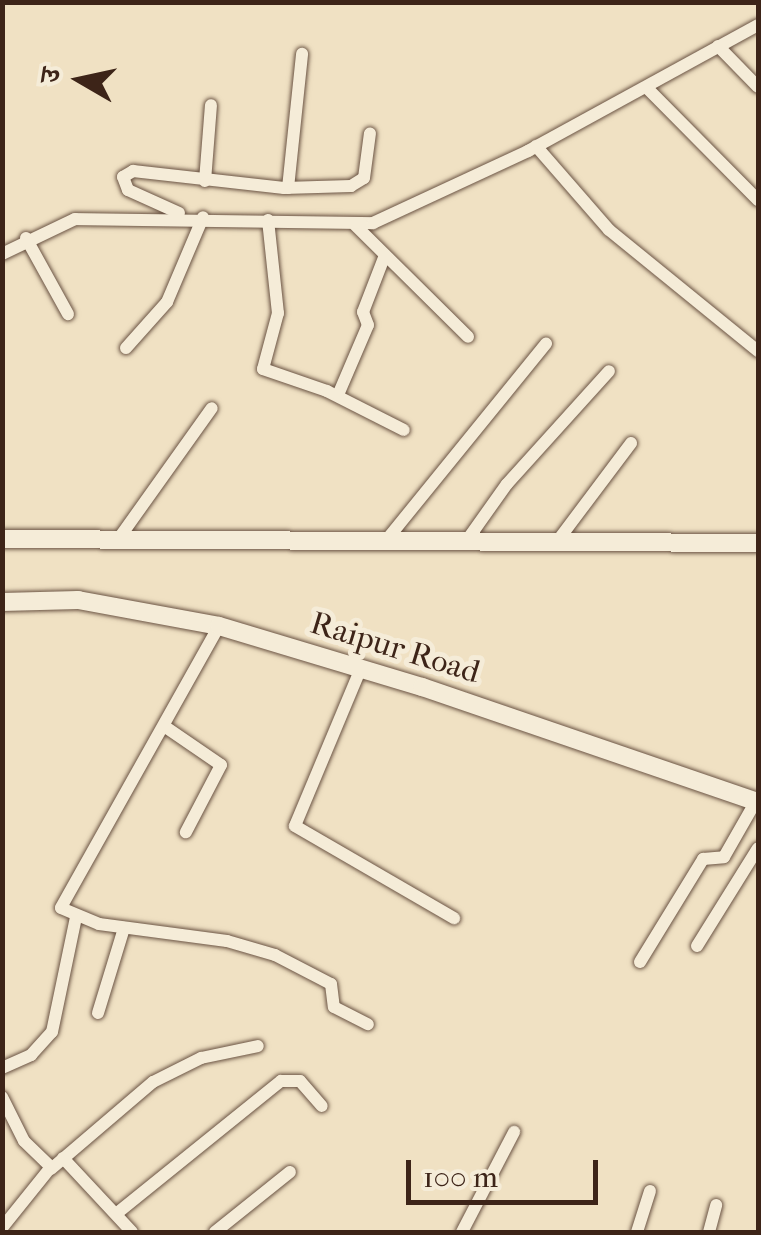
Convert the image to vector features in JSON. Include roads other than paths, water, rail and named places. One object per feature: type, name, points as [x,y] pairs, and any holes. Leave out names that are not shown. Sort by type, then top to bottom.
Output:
[{"type":"main road","points":[[2,539],[758,544]]},
{"type":"main road","name":"Raipur Road","points":[[2,602],[78,600],[218,626],[361,668],[757,802]]},
{"type":"street","points":[[2,254],[26,238],[75,219],[186,216],[355,224],[393,216],[648,88],[758,25]]},
{"type":"street","points":[[718,46],[758,87]]},
{"type":"street","points":[[288,188],[302,54]]},
{"type":"street","points":[[648,88],[758,200]]},
{"type":"street","points":[[205,182],[211,105]]},
{"type":"street","points":[[186,216],[128,190],[123,176],[133,171],[205,182],[288,188],[362,181],[370,134]]},
{"type":"street","points":[[536,146],[609,230],[758,351]]},
{"type":"street","points":[[126,348],[167,302],[203,217]]},
{"type":"street","points":[[268,220],[278,313],[262,366],[338,396],[404,430]]},
{"type":"street","points":[[355,224],[468,338]]},
{"type":"street","points":[[26,238],[68,314]]},
{"type":"street","points":[[338,396],[368,325],[363,312],[386,255]]},
{"type":"street","points":[[384,543],[546,344]]},
{"type":"street","points":[[465,543],[507,484],[608,371]]},
{"type":"street","points":[[117,541],[212,408]]},
{"type":"street","points":[[556,543],[632,443]]},
{"type":"street","points":[[218,626],[103,843],[62,898],[62,910],[76,918],[227,942],[275,956],[331,984],[336,1010],[368,1024]]},
{"type":"street","points":[[361,668],[295,826],[454,918]]},
{"type":"street","points":[[164,726],[221,765],[186,832]]},
{"type":"street","points":[[640,962],[703,859],[724,857],[757,802]]},
{"type":"street","points":[[697,946],[758,848]]},
{"type":"street","points":[[2,1068],[31,1054],[52,1032],[76,918]]},
{"type":"street","points":[[98,1013],[124,928]]},
{"type":"street","points":[[2,1228],[51,1169],[126,1101],[181,1066],[258,1046]]},
{"type":"street","points":[[116,1214],[280,1080],[300,1081],[322,1106]]},
{"type":"street","points":[[2,1096],[19,1133],[51,1169]]},
{"type":"street","points":[[462,1232],[514,1132]]},
{"type":"street","points":[[63,1158],[132,1232]]},
{"type":"street","points":[[216,1232],[290,1172]]},
{"type":"street","points":[[637,1232],[650,1191]]},
{"type":"street","points":[[710,1232],[716,1205]]}]
